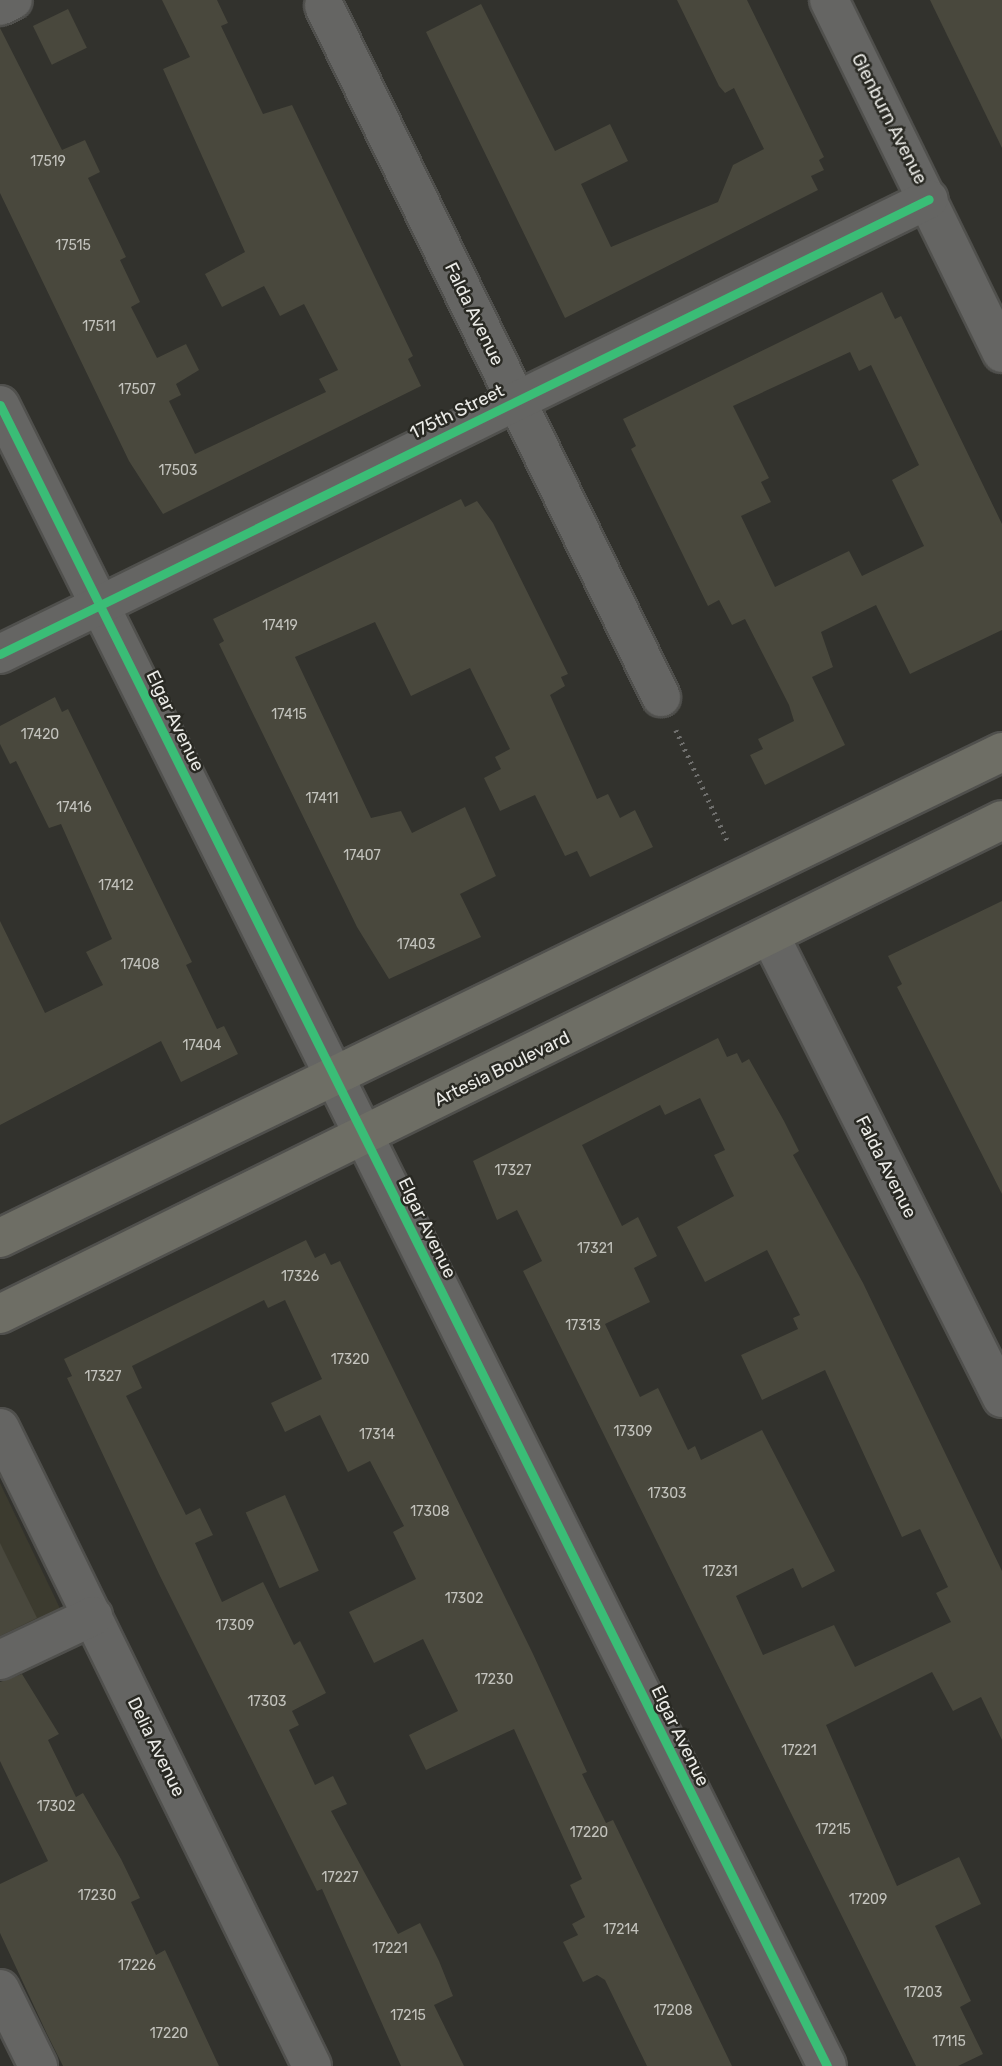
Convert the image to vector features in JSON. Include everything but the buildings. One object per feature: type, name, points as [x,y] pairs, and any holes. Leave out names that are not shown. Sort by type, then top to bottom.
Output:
[{"type":"main road","points":[[0,1238],[333,1075],[745,879],[1002,752]]},
{"type":"main road","name":"Artesia Boulevard","points":[[0,1314],[364,1137],[1002,820]]},
{"type":"street","points":[[0,6],[13,0]]},
{"type":"street","name":"Glenburn Avenue","points":[[829,0],[929,199],[1002,353]]},
{"type":"street","name":"Falda Avenue","points":[[324,6],[661,697]]},
{"type":"street","name":"175th Street","points":[[0,654],[929,199]]},
{"type":"street","name":"Elgar Avenue","points":[[0,405],[827,2066]]},
{"type":"street","name":"Falda Avenue","points":[[770,936],[1002,1398]]},
{"type":"street","name":"Delia Avenue","points":[[0,1428],[313,2066]]},
{"type":"street","points":[[0,1660],[93,1616]]},
{"type":"street","points":[[0,1989],[38,2066]]},
{"type":"path","points":[[661,697],[745,879]]},
{"type":"shaded area","points":[[0,1483],[67,1623],[0,1655]]},
{"type":"cycle path","points":[[0,654],[929,199]]},
{"type":"cycle path","points":[[0,405],[827,2066]]}]
